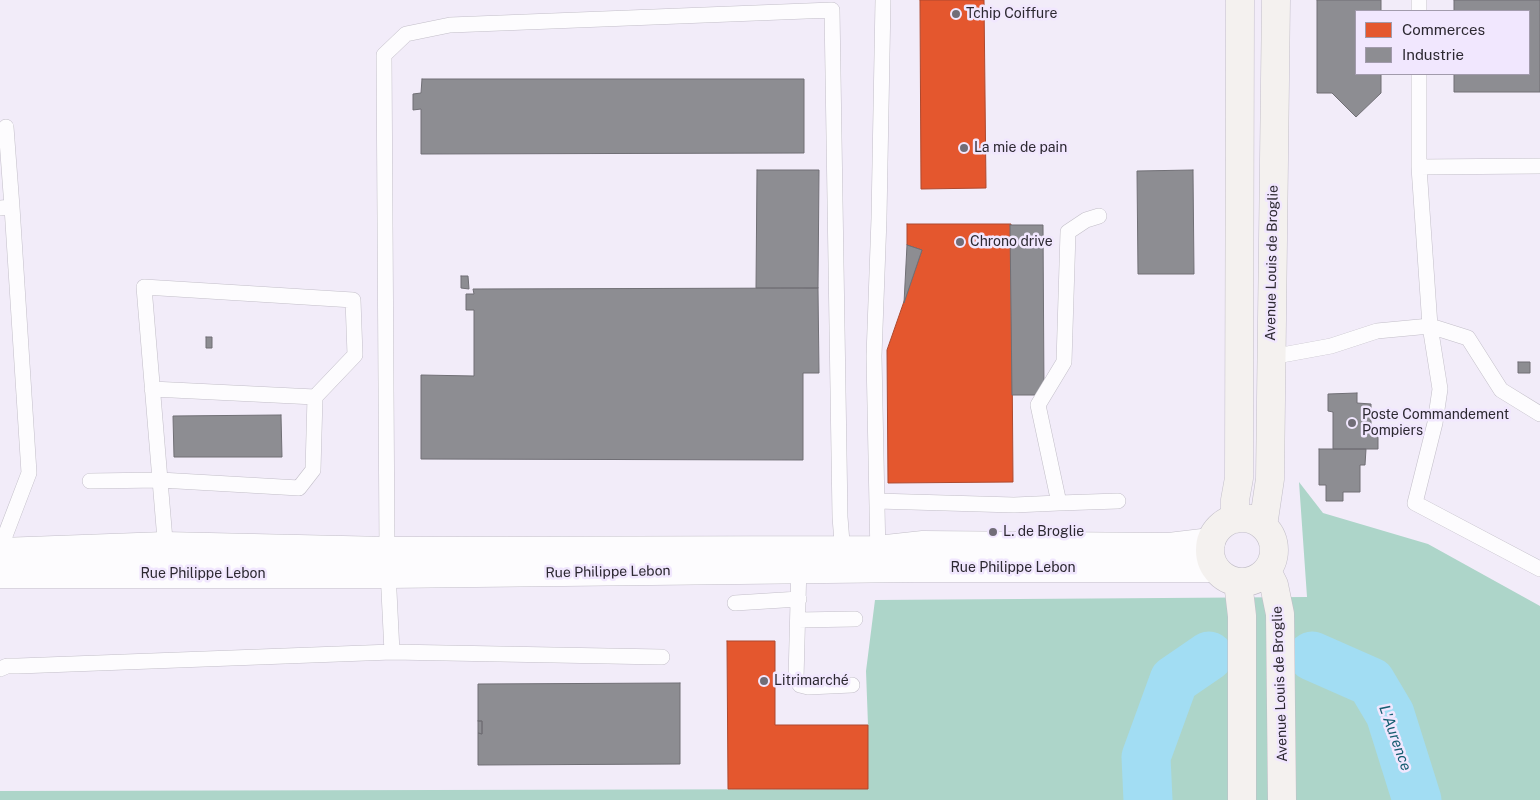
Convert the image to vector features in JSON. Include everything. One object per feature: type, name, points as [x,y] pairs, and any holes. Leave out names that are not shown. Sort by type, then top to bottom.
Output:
[{"type":"main road","points":[[1235,518],[1239,478],[1240,0]]},
{"type":"main road","name":"Avenue Louis de Broglie","points":[[1263,526],[1270,479],[1276,0]]},
{"type":"main road","points":[[1226,575],[1252,581],[1267,570],[1272,562],[1274,552],[1270,533],[1263,526],[1245,518],[1235,518],[1220,527],[1214,534],[1209,551],[1226,575],[1242,616],[1242,800]]},
{"type":"main road","name":"Avenue Louis de Broglie","points":[[1267,570],[1274,585],[1280,614],[1282,800]]},
{"type":"street","name":"Rue Philippe Lebon","points":[[878,559],[923,546],[1169,547],[1211,542]]},
{"type":"street","name":"Rue Philippe Lebon","points":[[0,551],[165,546],[387,563]]},
{"type":"street","name":"Rue Philippe Lebon","points":[[0,574],[168,574],[387,563],[878,559],[1226,575]]},
{"type":"lane","points":[[878,559],[874,356],[879,218],[883,0]]},
{"type":"lane","points":[[392,652],[387,563],[384,55],[406,34],[450,25],[832,10],[842,559]]},
{"type":"lane","points":[[1419,75],[1419,167],[1430,326],[1440,389],[1415,503],[1540,569]]},
{"type":"lane","points":[[0,551],[29,473],[6,208],[6,127]]},
{"type":"lane","points":[[1419,167],[1540,166]]},
{"type":"lane","points":[[1059,503],[1038,405],[1064,362],[1068,232],[1086,220],[1099,216]]},
{"type":"lane","points":[[90,481],[160,480],[299,488],[313,470],[315,397],[355,355],[353,300],[144,287],[160,480],[165,546],[168,574]]},
{"type":"lane","points":[[1271,357],[1331,346],[1377,331],[1430,326],[1468,338],[1501,390],[1540,414]]},
{"type":"lane","points":[[152,389],[315,397]]},
{"type":"lane","points":[[877,502],[1014,505],[1118,501]]},
{"type":"lane","points":[[799,560],[796,679],[800,685],[808,687],[852,685]]},
{"type":"lane","points":[[735,603],[799,599]]},
{"type":"lane","points":[[798,620],[855,619]]},
{"type":"lane","points":[[0,669],[7,666],[392,652],[662,657]]},
{"type":"green space","points":[[1299,482],[1323,513],[1428,544],[1540,606],[1540,800],[0,800],[0,791],[868,789],[866,671],[875,600],[1307,597]]},
{"type":"building: Commerces","points":[[920,0],[984,0],[986,188],[921,189]]},
{"type":"building: Commerces","points":[[907,224],[1011,224],[1013,482],[888,483],[887,350],[922,250],[907,245]]},
{"type":"building: Commerces","points":[[727,641],[775,641],[775,725],[868,725],[868,789],[728,789]]},
{"type":"building: Industrie","points":[[1317,0],[1381,0],[1381,10],[1355,10],[1355,75],[1381,75],[1381,93],[1356,117],[1332,93],[1317,93]]},
{"type":"building: Industrie","points":[[1454,0],[1540,0],[1540,92],[1454,92],[1454,75],[1530,75],[1530,10],[1454,10]]},
{"type":"building: Industrie","points":[[422,79],[804,79],[804,153],[421,154],[421,109],[413,110],[413,94],[421,93]]},
{"type":"building: Industrie","points":[[757,170],[819,170],[818,288],[756,288]]},
{"type":"building: Industrie","points":[[1193,170],[1194,274],[1138,274],[1137,171]]},
{"type":"building: Industrie","points":[[1010,225],[1043,225],[1044,395],[1012,395]]},
{"type":"building: Industrie","points":[[907,245],[922,250],[904,303]]},
{"type":"building: Industrie","points":[[461,276],[468,276],[469,289],[461,288]]},
{"type":"building: Industrie","points":[[818,288],[819,373],[803,373],[803,460],[421,459],[421,375],[474,376],[474,310],[466,310],[466,294],[474,294],[473,289]]},
{"type":"building: Industrie","points":[[206,337],[212,337],[212,348],[206,348]]},
{"type":"building: Industrie","points":[[1518,362],[1530,362],[1530,373],[1518,373]]},
{"type":"building: Industrie","name":"Poste Commandement Pompiers","points":[[1357,393],[1357,403],[1371,404],[1371,434],[1378,434],[1378,449],[1333,449],[1333,412],[1328,411],[1328,394]]},
{"type":"building: Industrie","points":[[281,415],[282,457],[174,457],[173,416]]},
{"type":"building: Industrie","points":[[1319,449],[1366,449],[1365,465],[1360,465],[1360,492],[1343,492],[1343,501],[1326,501],[1326,485],[1319,485]]},
{"type":"building: Industrie","points":[[680,683],[680,764],[478,765],[478,733],[482,734],[482,721],[478,721],[478,684]]},
{"type":"building: Industrie","points":[[478,721],[482,721],[482,734],[478,733]]},
{"type":"waterway","name":"L'Aurence","points":[[1148,800],[1146,757],[1174,680],[1209,656]]},
{"type":"waterway","name":"L'Aurence","points":[[1312,656],[1371,682],[1390,714],[1417,800]]},
{"type":"place","name":"Tchip Coiffure","points":[[956,14]]},
{"type":"place","name":"La mie de pain","points":[[964,148]]},
{"type":"place","name":"Chrono drive","points":[[960,242]]},
{"type":"place","name":"Poste Commandement Pompiers","points":[[1352,423]]},
{"type":"place","name":"L. de Broglie","points":[[993,532]]},
{"type":"place","name":"Litrimarché","points":[[764,681]]}]
